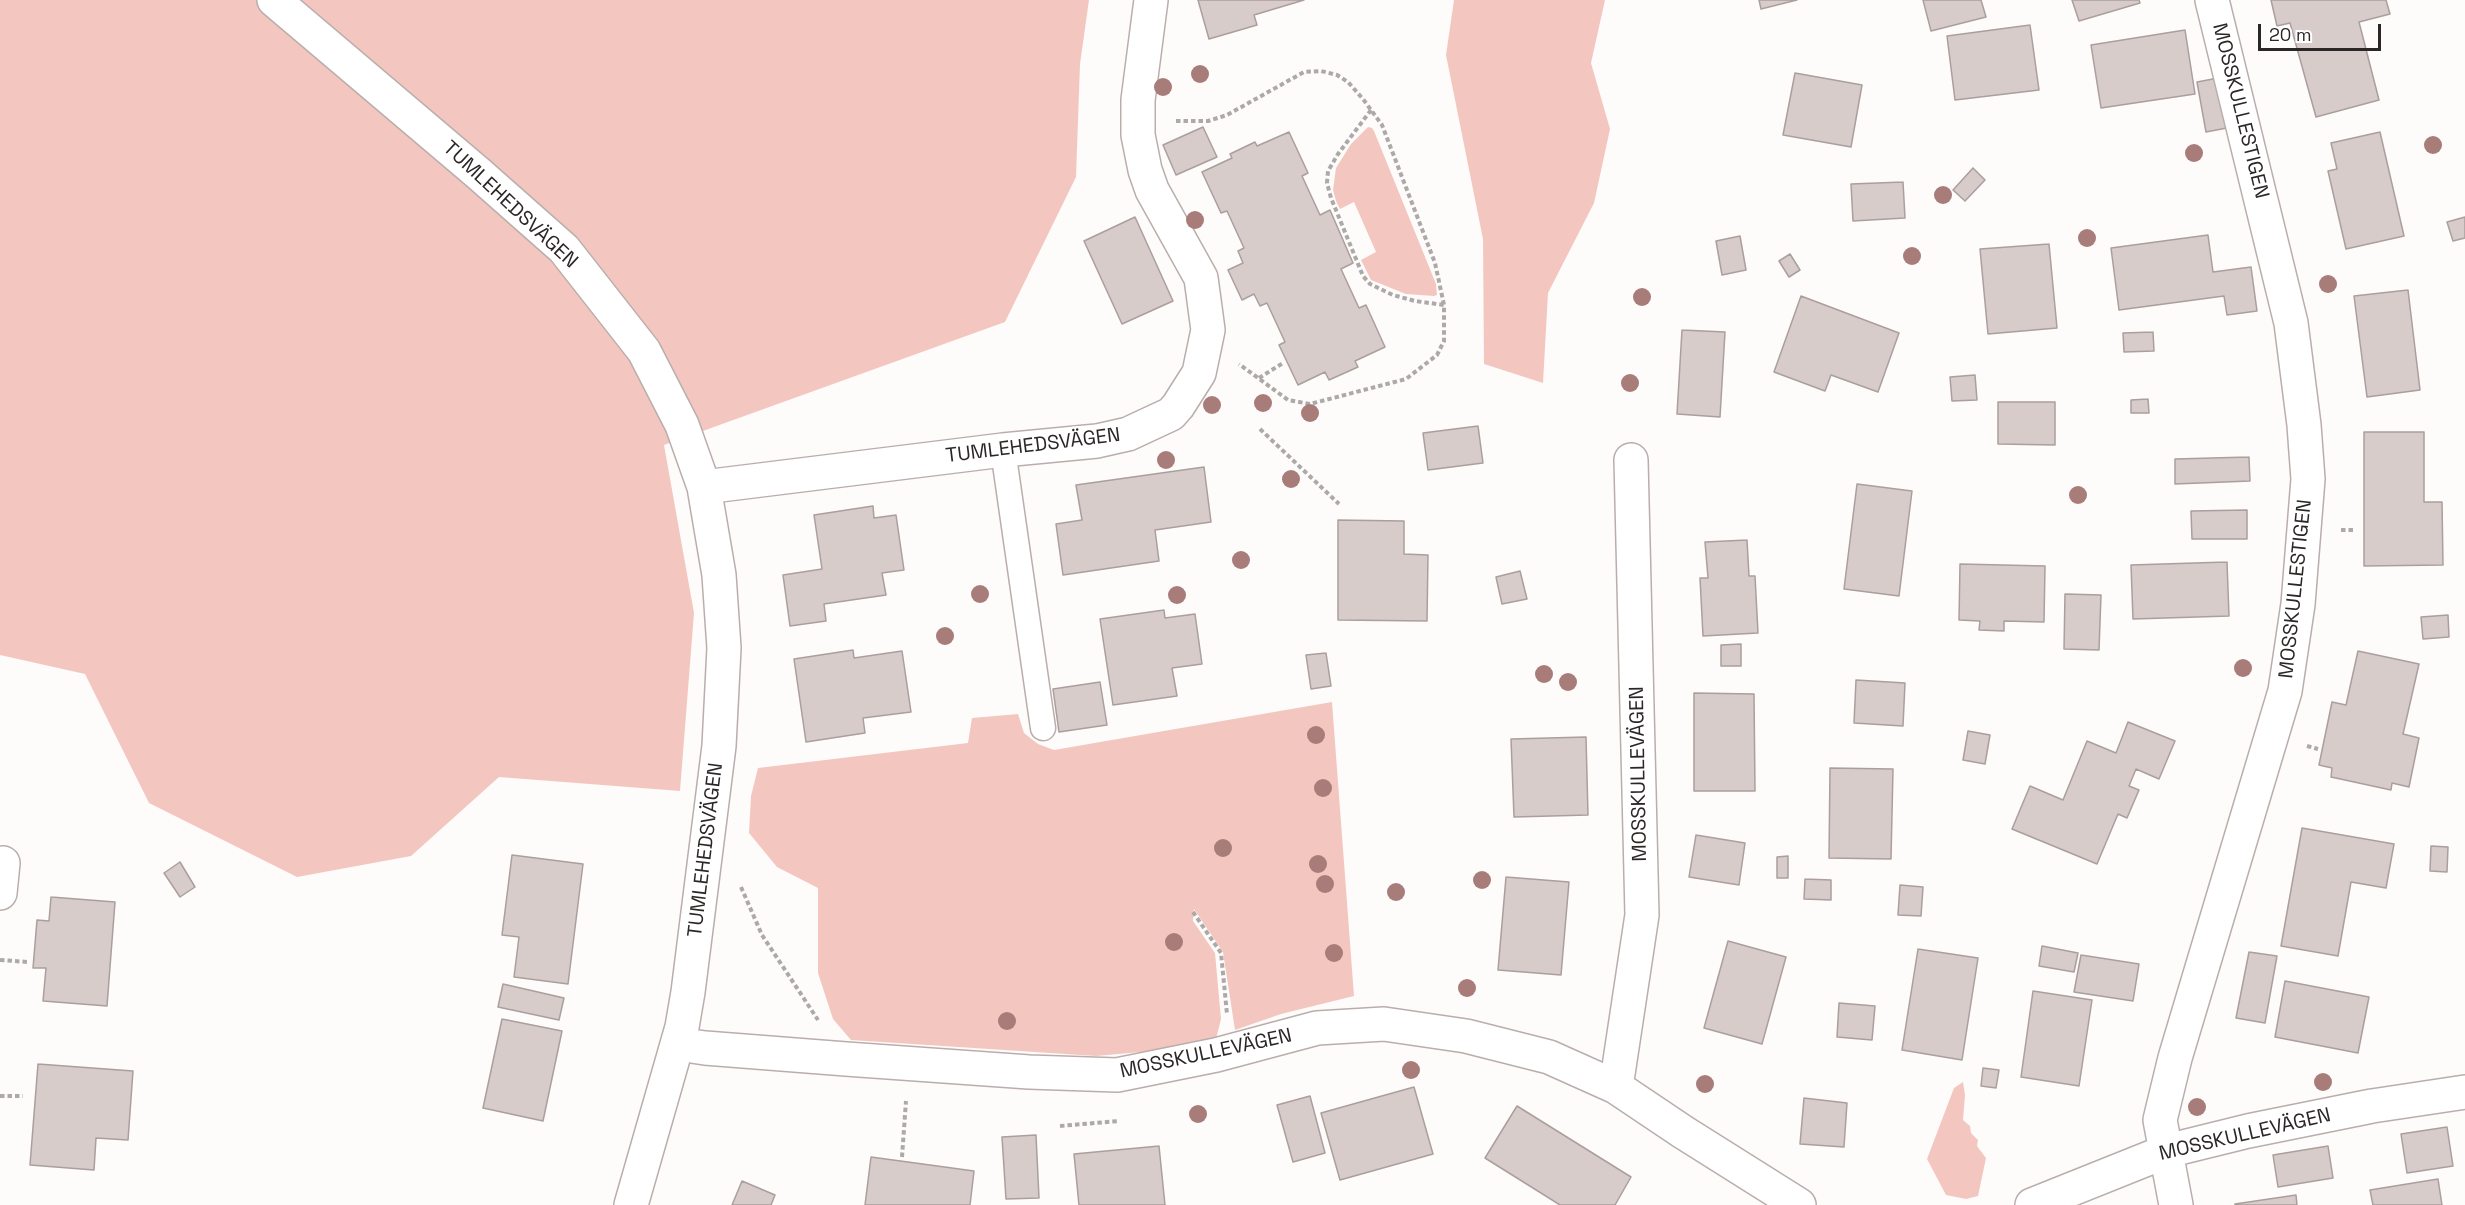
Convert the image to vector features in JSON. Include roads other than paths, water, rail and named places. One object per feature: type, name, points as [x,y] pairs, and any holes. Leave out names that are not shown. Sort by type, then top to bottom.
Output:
[{"type":"street","name":"TUMLEHEDSVÄGEN","points":[[274,0],[478,172],[564,249],[644,351],[682,425],[704,487],[719,574],[724,648],[719,746],[688,992],[678,1044],[631,1205]]},
{"type":"street","name":"TUMLEHEDSVÄGEN","points":[[704,487],[1003,450],[1097,441],[1128,434],[1171,414],[1187,395],[1201,367],[1208,330],[1201,278],[1152,190],[1138,135],[1138,100],[1151,0]]},
{"type":"street","name":"MOSSKULLESTIGEN","points":[[2176,1205],[2168,1151],[2160,1120],[2175,1058],[2285,691],[2298,604],[2307,479],[2304,425],[2291,323],[2212,0]]},
{"type":"street","name":"MOSSKULLEVÄGEN","points":[[1616,1087],[1642,915],[1631,460]]},
{"type":"street","name":"MOSSKULLEVÄGEN","points":[[678,1044],[705,1048],[1029,1072],[1118,1075],[1231,1051],[1317,1028],[1383,1024],[1466,1036],[1549,1057],[1616,1087],[1799,1205]]},
{"type":"street","name":"MOSSKULLEVÄGEN","points":[[2032,1205],[2168,1151],[2248,1131],[2372,1106],[2465,1092]]},
{"type":"lane","points":[[1003,450],[1043,728]]}]
